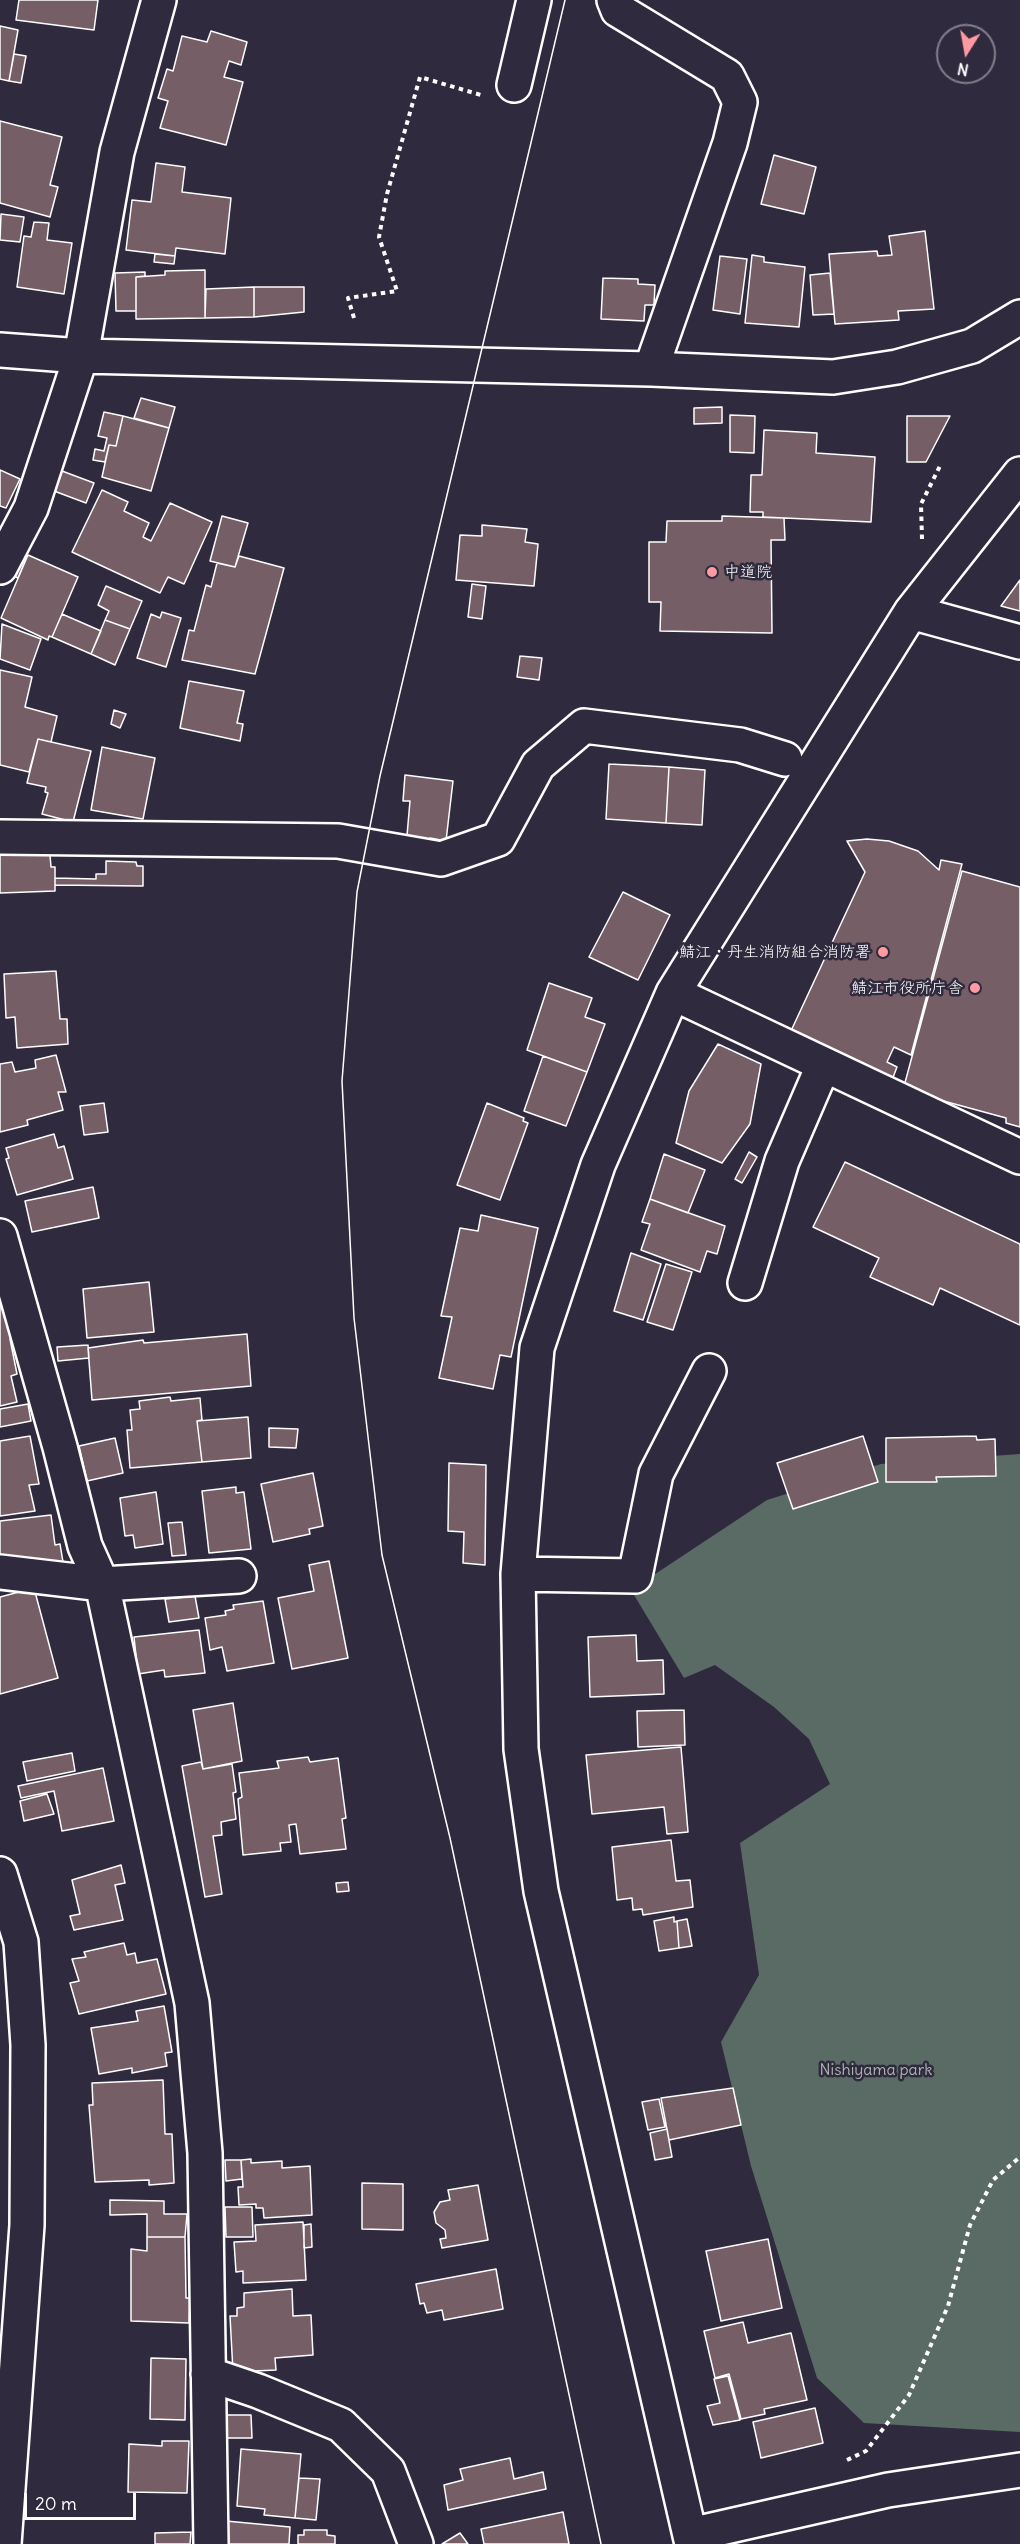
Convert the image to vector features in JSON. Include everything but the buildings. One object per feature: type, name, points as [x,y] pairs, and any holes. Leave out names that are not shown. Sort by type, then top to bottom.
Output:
[{"type":"street","points":[[0,567],[31,508],[81,356],[117,152],[159,0]]},
{"type":"street","points":[[514,85],[534,0]]},
{"type":"street","points":[[614,0],[618,10],[727,76],[740,102],[730,143],[651,369]]},
{"type":"street","points":[[0,350],[81,356],[651,369],[833,377],[897,367],[972,346],[1020,317]]},
{"type":"street","points":[[1020,474],[911,612],[673,993],[598,1166],[537,1348],[518,1574],[521,1749],[541,1891],[691,2540],[888,2490],[1020,2469]]},
{"type":"street","points":[[911,612],[1020,642]]},
{"type":"street","points":[[0,837],[339,841],[441,859],[498,839],[538,765],[584,726],[740,745],[785,759]]},
{"type":"street","points":[[673,993],[823,1066],[1020,1157]]},
{"type":"street","points":[[745,1283],[782,1161],[823,1066]]},
{"type":"street","points":[[0,1236],[60,1447],[85,1546],[102,1584],[192,2003],[205,2153],[210,2544]]},
{"type":"street","points":[[518,1574],[634,1576],[656,1474],[709,1371]]},
{"type":"street","points":[[0,1572],[102,1584],[239,1576]]},
{"type":"street","points":[[0,1874],[28,2045],[27,2225],[4,2544]]},
{"type":"street","points":[[208,2374],[258,2391],[342,2425],[388,2471],[416,2544]]},
{"type":"path","points":[[354,318],[348,297],[397,291],[379,237],[387,194],[420,77],[511,103],[514,85]]},
{"type":"path","points":[[922,545],[921,504],[940,466]]},
{"type":"path","points":[[845,2461],[866,2451],[909,2395],[948,2306],[970,2225],[993,2180],[1020,2157]]},
{"type":"green space","name":"Nishiyama park","points":[[1020,1454],[1020,2432],[864,2423],[817,2378],[751,2166],[721,2042],[759,1975],[740,1843],[830,1784],[809,1739],[774,1707],[715,1665],[684,1678],[631,1590],[767,1500],[881,1464]]},
{"type":"tram line","points":[[565,0],[380,776],[357,892],[342,1081],[354,1318],[382,1555],[450,1838],[601,2544]]},
{"type":"place","name":"中道院","points":[[712,572]]},
{"type":"place","name":"鯖江・丹生消防組合消防署","points":[[883,952]]},
{"type":"place","name":"鯖江市役所庁舎","points":[[975,988]]}]
